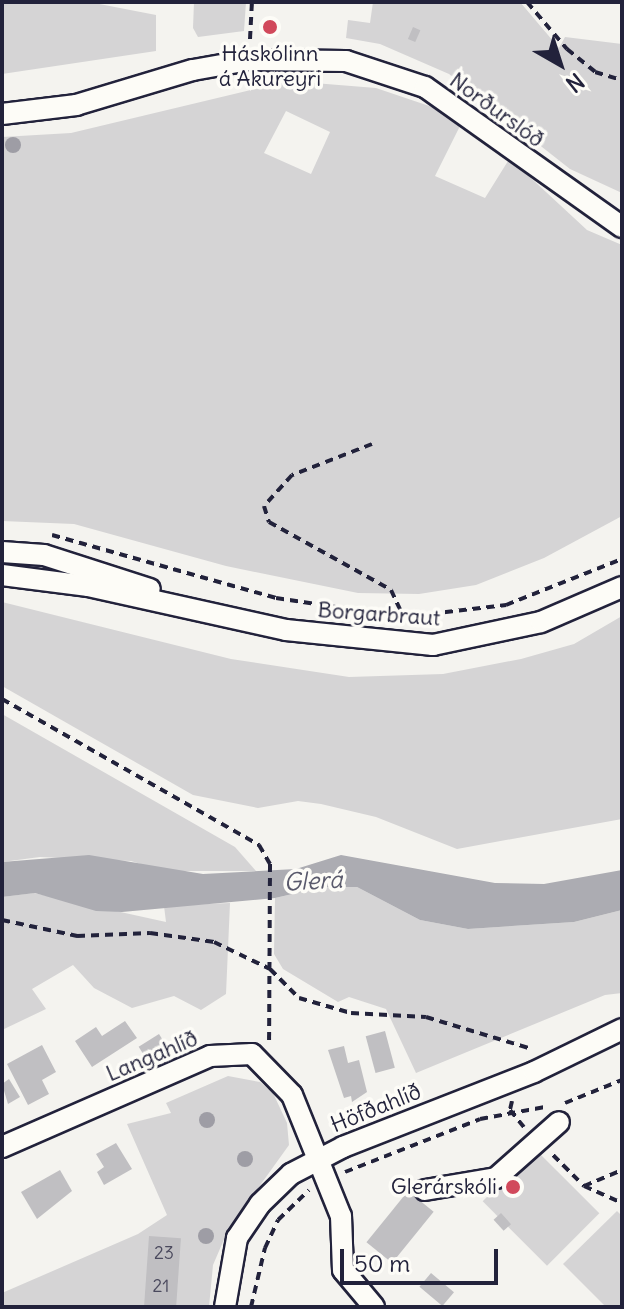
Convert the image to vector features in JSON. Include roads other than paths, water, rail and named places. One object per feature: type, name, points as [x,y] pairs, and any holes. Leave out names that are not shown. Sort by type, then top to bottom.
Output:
[{"type":"street","name":"Norðurslóð","points":[[2,114],[76,105],[193,70],[249,60],[346,61],[425,87],[622,227]]},
{"type":"street","name":"Borgarbraut","points":[[2,552],[44,555],[108,572],[202,609]]},
{"type":"street","name":"Borgarbraut","points":[[2,575],[29,574],[202,609],[286,630],[433,645],[541,622],[622,587]]},
{"type":"street","name":"Borgarbraut","points":[[596,598],[622,579]]},
{"type":"street","name":"Höfðahlíð","points":[[225,1307],[237,1238],[260,1204],[291,1174],[318,1157],[534,1072],[622,1029]]},
{"type":"street","name":"Langahlíð","points":[[2,1147],[210,1056],[252,1054],[268,1066],[292,1095],[318,1157]]},
{"type":"street","points":[[425,1190],[496,1178],[559,1122]]},
{"type":"street","points":[[318,1157],[341,1216],[343,1270],[374,1307]]},
{"type":"water","name":"Glerá","points":[[89,855],[203,874],[296,869],[341,855],[495,883],[544,884],[622,870],[622,910],[574,922],[468,929],[420,920],[357,887],[323,887],[275,898],[122,912],[96,911],[35,893],[2,897],[2,862]]},
{"type":"place","name":"Háskólinn á Akureyri","points":[[270,27]]},
{"type":"place","name":"Glerárskóli","points":[[513,1187]]}]
